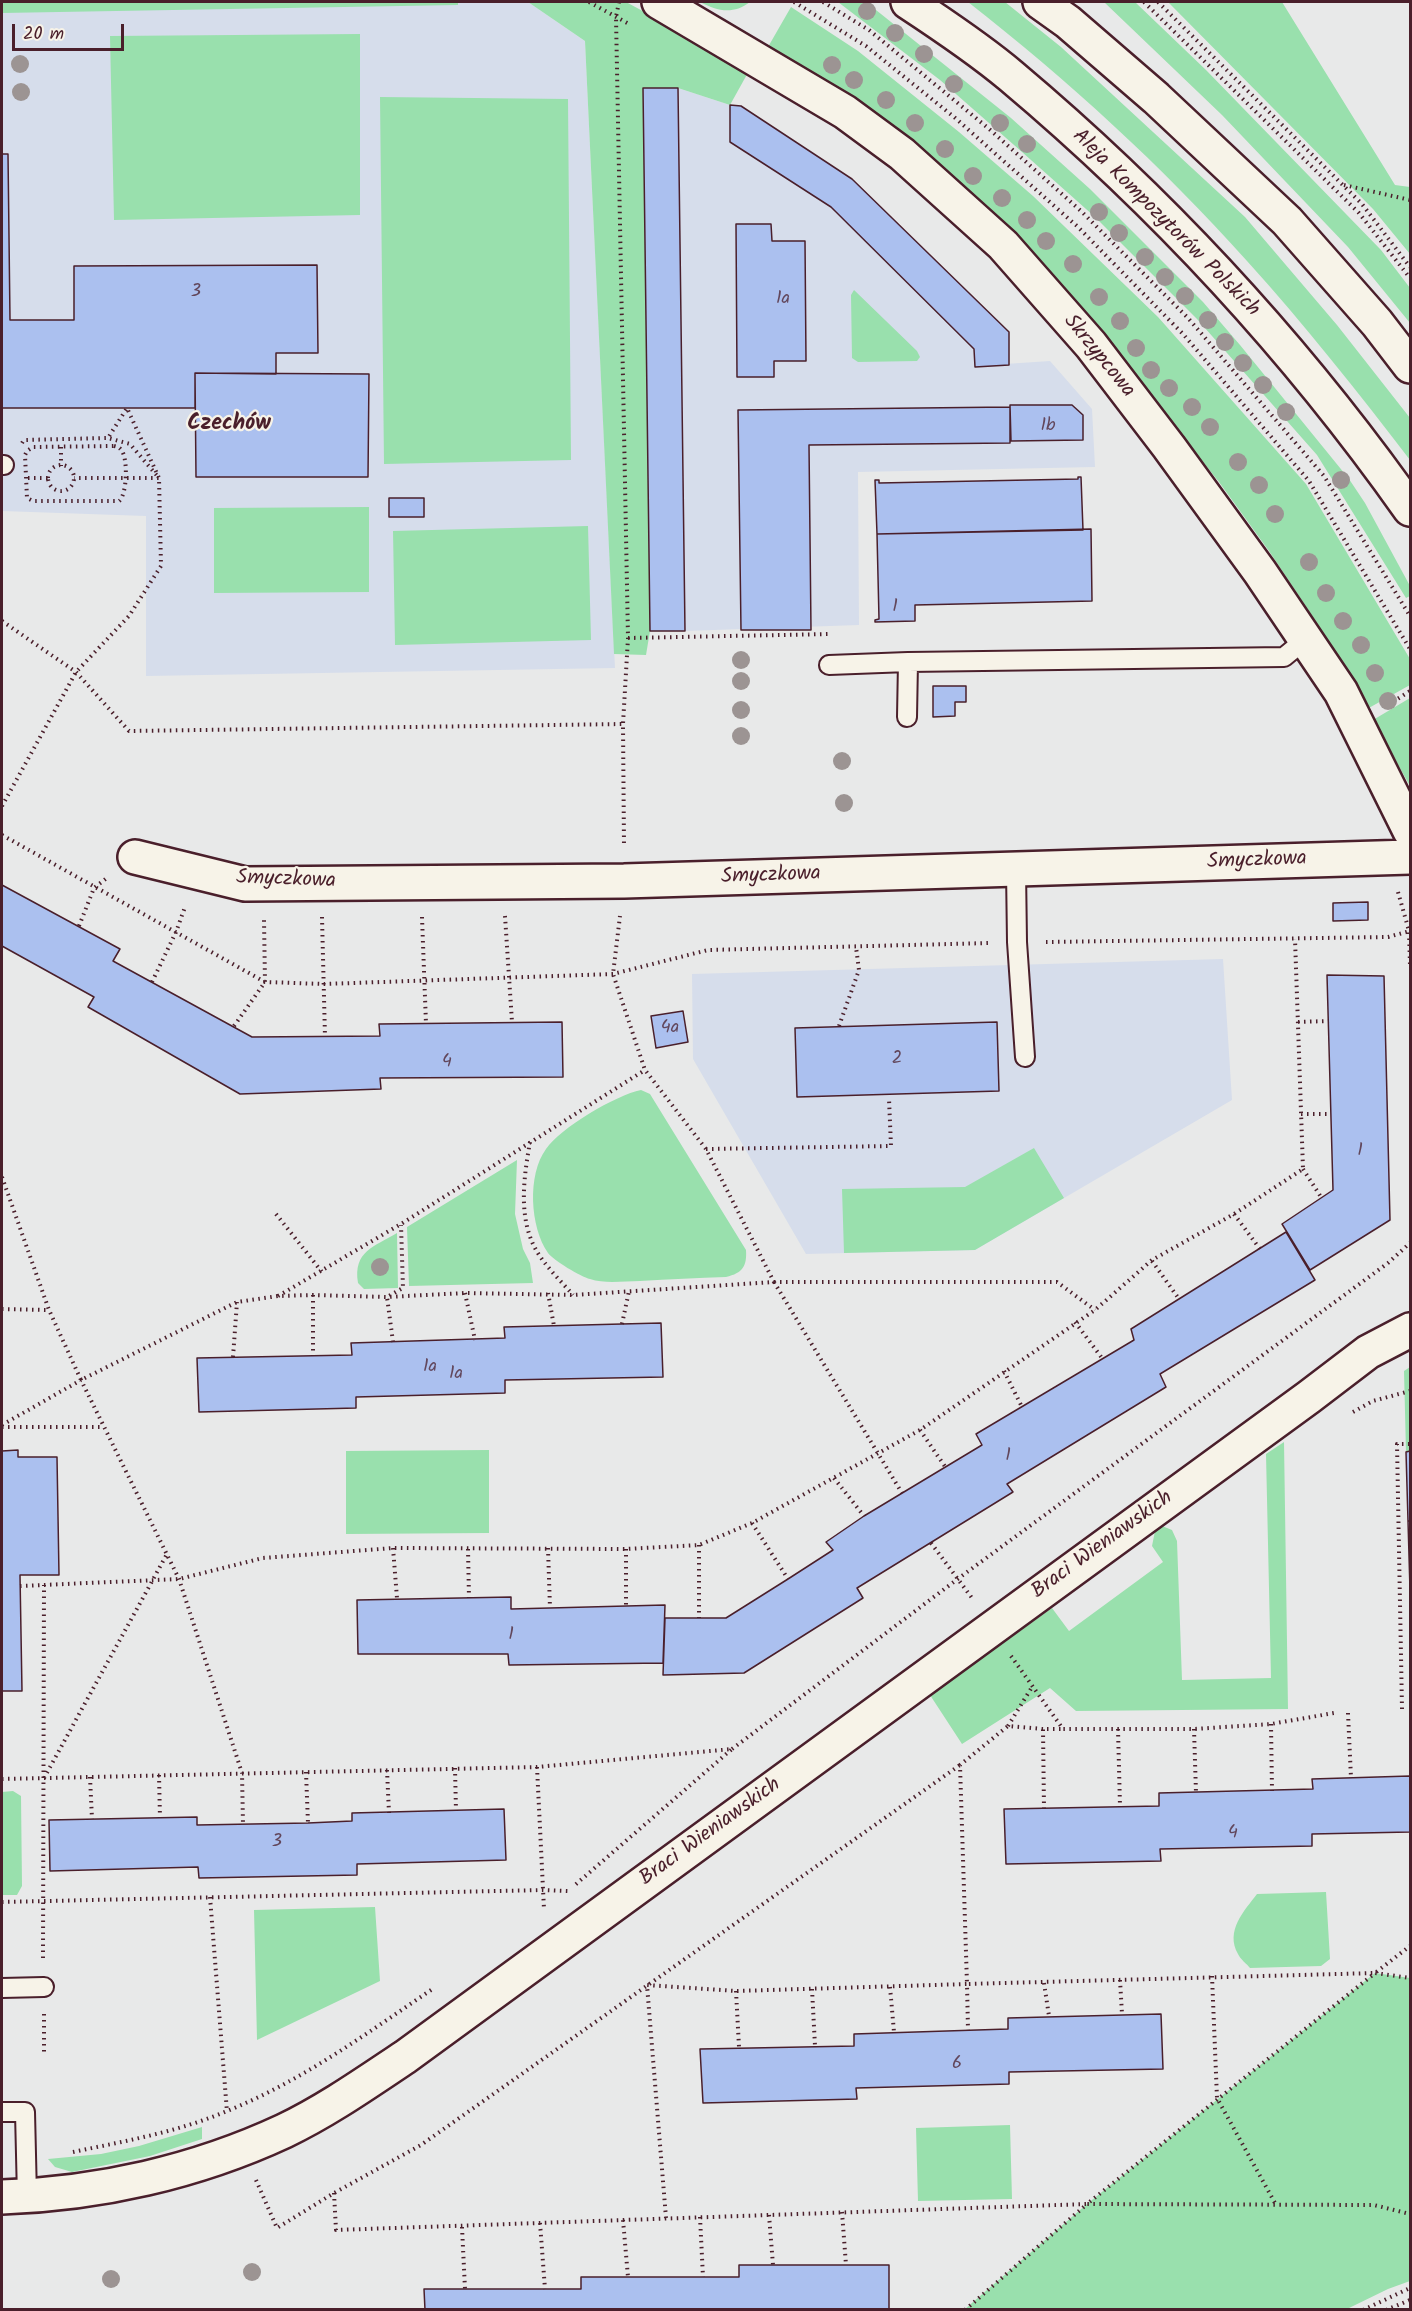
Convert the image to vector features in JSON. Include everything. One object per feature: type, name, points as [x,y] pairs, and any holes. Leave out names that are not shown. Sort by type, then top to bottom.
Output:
[{"type":"street","name":"Skrzypcowa","points":[[659,2],[845,112],[902,154],[1003,245],[1091,345],[1162,437],[1260,572],[1341,692],[1410,831]]},
{"type":"street","name":"Aleja Kompozytorów Polskich","points":[[908,2],[1010,75],[1141,194],[1219,272],[1307,373],[1365,445],[1410,509]]},
{"type":"street","points":[[1040,2],[1066,12],[1287,221],[1377,323],[1410,366]]},
{"type":"street","name":"Smyczkowa","points":[[135,857],[245,884],[624,881],[1399,857]]},
{"type":"street","name":"Braci Wieniawskich","points":[[1368,1352],[1410,1306]]},
{"type":"street","name":"Braci Wieniawskich","points":[[14,2197],[130,2182],[180,2169],[242,2149],[285,2130],[335,2102],[405,2057],[1368,1352],[1410,1330]]},
{"type":"lane","points":[[829,665],[1284,657],[1306,639]]},
{"type":"lane","points":[[907,717],[908,662]]},
{"type":"lane","points":[[1016,870],[1017,942],[1026,1057]]},
{"type":"lane","points":[[2,1988],[44,1987]]},
{"type":"lane","points":[[2,2112],[25,2112],[26,2156],[14,2197]]},
{"type":"path","points":[[589,2],[634,27]]},
{"type":"path","points":[[619,2],[616,17],[628,638],[623,724],[624,881],[613,974],[645,1070],[706,1149],[774,1282],[902,1493]]},
{"type":"path","points":[[794,2],[866,46],[954,117],[1078,227],[1183,334],[1309,481],[1410,649]]},
{"type":"path","points":[[823,2],[869,30],[988,128],[1082,212],[1188,318],[1324,476],[1410,615]]},
{"type":"path","points":[[1144,2],[1359,213],[1410,278]]},
{"type":"path","points":[[1158,2],[1362,204],[1410,267]]},
{"type":"path","points":[[1343,185],[1410,200]]},
{"type":"path","points":[[2,806],[76,672],[129,616],[161,566],[159,478],[127,408],[108,438]]},
{"type":"path","points":[[3,465],[24,440],[108,438],[130,444],[159,478]]},
{"type":"path","points":[[114,446],[119,448],[125,458],[125,478],[125,493],[119,501],[28,500],[26,495],[27,451],[33,447],[114,446]]},
{"type":"path","points":[[61,447],[62,466]]},
{"type":"path","points":[[61,492],[69,489],[74,478],[71,470],[62,466],[52,470],[49,478],[51,485],[61,492],[62,501]]},
{"type":"path","points":[[26,478],[49,478]]},
{"type":"path","points":[[74,478],[159,478]]},
{"type":"path","points":[[2,621],[76,672],[129,731],[623,724]]},
{"type":"path","points":[[628,638],[840,634]]},
{"type":"path","points":[[1381,709],[1410,691]]},
{"type":"path","points":[[2,835],[265,982],[324,984],[613,974],[708,950],[1017,942],[1388,938],[1410,931]]},
{"type":"path","points":[[79,926],[94,888],[135,857]]},
{"type":"path","points":[[1399,857],[1410,931],[1410,965]]},
{"type":"path","points":[[152,982],[176,932],[197,872]]},
{"type":"path","points":[[504,882],[512,1022]]},
{"type":"path","points":[[420,883],[426,1024]]},
{"type":"path","points":[[234,1026],[265,982],[264,884]]},
{"type":"path","points":[[322,884],[325,1037]]},
{"type":"path","points":[[1295,939],[1303,1169],[1321,1197]]},
{"type":"path","points":[[839,1026],[859,970],[856,946]]},
{"type":"path","points":[[1298,1022],[1329,1021]]},
{"type":"path","points":[[278,1296],[401,1224],[645,1070]]},
{"type":"path","points":[[706,1149],[891,1146],[889,1099]]},
{"type":"path","points":[[1300,1114],[1330,1114]]},
{"type":"path","points":[[531,1142],[525,1171],[523,1198],[527,1224],[534,1247],[573,1295]]},
{"type":"path","points":[[20,1586],[179,1579],[263,1558],[393,1548],[626,1549],[699,1545],[752,1523],[879,1455],[920,1430],[1095,1310],[1152,1260],[1234,1214],[1303,1169]]},
{"type":"path","points":[[2,1177],[49,1310],[102,1426],[179,1579],[242,1773],[243,1824]]},
{"type":"path","points":[[276,1214],[322,1272]]},
{"type":"path","points":[[1234,1214],[1260,1248]]},
{"type":"path","points":[[387,1297],[403,1288],[401,1224]]},
{"type":"path","points":[[560,1897],[732,1749],[959,1578],[1388,1263],[1410,1243]]},
{"type":"path","points":[[1152,1260],[1179,1299]]},
{"type":"path","points":[[2,1426],[81,1380],[237,1302],[278,1296],[387,1297],[465,1293],[573,1295],[774,1282],[1057,1282],[1095,1310]]},
{"type":"path","points":[[622,1324],[629,1291]]},
{"type":"path","points":[[465,1293],[474,1340]]},
{"type":"path","points":[[548,1293],[554,1326]]},
{"type":"path","points":[[313,1295],[314,1355]]},
{"type":"path","points":[[387,1297],[393,1342]]},
{"type":"path","points":[[233,1357],[237,1302]]},
{"type":"path","points":[[2,1309],[49,1310]]},
{"type":"path","points":[[1075,1322],[1102,1358]]},
{"type":"path","points":[[1004,1371],[1022,1407]]},
{"type":"path","points":[[1352,1412],[1373,1401],[1410,1391]]},
{"type":"path","points":[[2,1426],[102,1426]]},
{"type":"path","points":[[920,1430],[946,1468]]},
{"type":"path","points":[[1402,1709],[1397,1444],[1410,1444]]},
{"type":"path","points":[[834,1478],[864,1516]]},
{"type":"path","points":[[752,1523],[788,1579]]},
{"type":"path","points":[[699,1545],[699,1618]]},
{"type":"path","points":[[393,1548],[397,1598]]},
{"type":"path","points":[[548,1548],[550,1608]]},
{"type":"path","points":[[468,1549],[469,1598]]},
{"type":"path","points":[[626,1549],[626,1605]]},
{"type":"path","points":[[44,1778],[167,1554]]},
{"type":"path","points":[[44,1585],[42,1901],[44,2052]]},
{"type":"path","points":[[210,1898],[226,2112],[277,2228],[334,2193],[421,2145],[960,1765],[1008,1726],[1032,1687]]},
{"type":"path","points":[[1041,1699],[1063,1729]]},
{"type":"path","points":[[1008,1726],[1043,1729],[1194,1729],[1271,1725],[1334,1713]]},
{"type":"path","points":[[1348,1713],[1351,1778]]},
{"type":"path","points":[[1271,1725],[1272,1791]]},
{"type":"path","points":[[1043,1729],[1044,1809]]},
{"type":"path","points":[[1194,1729],[1196,1792]]},
{"type":"path","points":[[1118,1730],[1120,1806]]},
{"type":"path","points":[[2,1779],[537,1767],[732,1749]]},
{"type":"path","points":[[960,1765],[968,2030]]},
{"type":"path","points":[[537,1767],[544,1909]]},
{"type":"path","points":[[455,1768],[456,1811]]},
{"type":"path","points":[[387,1770],[389,1813]]},
{"type":"path","points":[[306,1772],[308,1822]]},
{"type":"path","points":[[159,1775],[160,1818]]},
{"type":"path","points":[[90,1777],[92,1819]]},
{"type":"path","points":[[2,1902],[568,1891]]},
{"type":"path","points":[[535,1916],[552,1903]]},
{"type":"path","points":[[965,2310],[1087,2204],[1410,1946]]},
{"type":"path","points":[[647,1985],[736,1990],[890,1988],[1212,1976],[1375,1973],[1410,1978]]},
{"type":"path","points":[[1212,1976],[1217,2098],[1275,2204]]},
{"type":"path","points":[[1120,1980],[1122,2014]]},
{"type":"path","points":[[1044,1983],[1049,2016]]},
{"type":"path","points":[[26,2156],[67,2154],[158,2134],[226,2112],[321,2064],[440,1984]]},
{"type":"path","points":[[647,1985],[666,2218]]},
{"type":"path","points":[[890,1988],[894,2032]]},
{"type":"path","points":[[812,1989],[815,2046]]},
{"type":"path","points":[[736,1990],[739,2047]]},
{"type":"path","points":[[334,2193],[336,2230],[1087,2204],[1374,2205],[1410,2214]]},
{"type":"path","points":[[843,2212],[846,2265]]},
{"type":"path","points":[[769,2215],[773,2265]]},
{"type":"path","points":[[700,2217],[703,2277]]},
{"type":"path","points":[[623,2220],[628,2277]]},
{"type":"path","points":[[540,2223],[545,2289]]},
{"type":"path","points":[[462,2227],[465,2289]]},
{"type":"path","points":[[1363,2310],[1410,2288]]},
{"type":"path","points":[[1386,2310],[1410,2300]]},
{"type":"shaded area","points":[[2,2],[528,2],[585,41],[615,668],[146,676],[146,516],[2,511]]},
{"type":"shaded area","points":[[678,88],[730,105],[731,142],[831,207],[974,349],[975,366],[1050,361],[1092,409],[1095,467],[858,472],[859,625],[685,631]]},
{"type":"shaded area","points":[[1223,959],[1232,1100],[975,1250],[806,1254],[693,1059],[692,974]]},
{"type":"green space","points":[[2,2],[458,2],[458,5],[2,13]]},
{"type":"green space","points":[[528,2],[626,2],[750,69],[730,105],[678,88],[643,88],[650,631],[646,655],[614,654],[585,41]]},
{"type":"green space","points":[[700,2],[750,2],[737,9],[725,10]]},
{"type":"green space","points":[[838,2],[866,2],[1011,118],[1090,189],[1203,302],[1349,479],[1365,503],[1410,586],[1410,596],[1406,598],[1317,455],[1197,319],[1095,217],[1022,152],[940,80]]},
{"type":"green space","points":[[968,2],[1005,2],[1061,47],[1245,217],[1337,325],[1410,418],[1410,460],[1289,309],[1182,191],[1078,93]]},
{"type":"green space","points":[[1104,2],[1135,2],[1206,70],[1381,250],[1410,288],[1410,323],[1348,247],[1222,115]]},
{"type":"green space","points":[[1168,2],[1282,2],[1395,185],[1410,187],[1410,254],[1373,209]]},
{"type":"green space","points":[[791,7],[858,51],[959,132],[1033,196],[1158,317],[1306,484],[1410,659],[1410,685],[1367,709],[1315,620],[1269,551],[1219,482],[1145,390],[768,47]]},
{"type":"green space","points":[[360,34],[360,215],[114,220],[110,36]]},
{"type":"green space","points":[[380,97],[568,99],[571,460],[384,464]]},
{"type":"green space","points":[[854,290],[917,351],[920,357],[917,361],[858,362],[852,358],[851,295]]},
{"type":"green space","points":[[369,507],[369,592],[214,593],[214,508]]},
{"type":"green space","points":[[588,526],[591,640],[395,645],[393,531]]},
{"type":"green space","points":[[1410,698],[1410,786],[1373,720]]},
{"type":"green space","points":[[641,1090],[650,1094],[746,1250],[745,1265],[740,1271],[726,1277],[596,1281],[568,1268],[548,1253],[537,1229],[533,1201],[536,1173],[546,1149],[576,1122],[618,1098]]},
{"type":"green space","points":[[1034,1148],[1064,1198],[975,1250],[844,1253],[842,1189],[965,1187]]},
{"type":"green space","points":[[517,1160],[515,1214],[523,1249],[530,1263],[533,1283],[409,1286],[407,1227]]},
{"type":"green space","points":[[397,1233],[398,1288],[364,1289],[358,1283],[357,1272],[362,1257],[367,1251]]},
{"type":"green space","points":[[1410,1367],[1410,1451],[1406,1452],[1404,1371]]},
{"type":"green space","points":[[1284,1442],[1288,1709],[1076,1711],[1050,1688],[962,1744],[930,1695],[1052,1608],[1069,1631],[1163,1562],[1152,1546],[1155,1531],[1162,1526],[1172,1530],[1177,1541],[1182,1680],[1271,1678],[1266,1454]]},
{"type":"green space","points":[[489,1450],[489,1533],[346,1534],[346,1451]]},
{"type":"green space","points":[[13,1791],[21,1796],[22,1886],[17,1895],[2,1895],[2,1792]]},
{"type":"green space","points":[[1326,1892],[1330,1959],[1321,1966],[1250,1968],[1240,1958],[1235,1946],[1235,1929],[1242,1914],[1257,1894]]},
{"type":"green space","points":[[375,1907],[380,1981],[257,2040],[254,1910]]},
{"type":"green space","points":[[1375,1973],[1410,1978],[1410,2281],[1347,2309],[965,2309],[1087,2204]]},
{"type":"green space","points":[[1010,2125],[1012,2199],[918,2201],[916,2128]]},
{"type":"green space","points":[[202,2127],[202,2139],[150,2156],[72,2172],[55,2167],[48,2159],[101,2154],[139,2146]]},
{"type":"building","points":[[643,88],[678,88],[685,631],[650,631]]},
{"type":"building","points":[[730,105],[741,106],[852,179],[1009,332],[1009,365],[975,367],[974,349],[831,207],[730,142]]},
{"type":"building","points":[[2,154],[8,154],[10,320],[74,320],[74,266],[317,265],[318,353],[276,353],[276,374],[195,373],[195,408],[2,408]]},
{"type":"building","points":[[736,224],[771,224],[772,241],[805,241],[806,361],[774,361],[774,377],[737,377]]},
{"type":"building","points":[[195,373],[369,374],[368,477],[196,477]]},
{"type":"building","points":[[1010,405],[1072,405],[1083,415],[1083,440],[1011,441]]},
{"type":"building","points":[[1010,407],[1010,443],[809,445],[811,630],[741,630],[738,410]]},
{"type":"building","points":[[1081,477],[1083,530],[877,534],[875,480],[879,480],[879,483],[1078,479]]},
{"type":"building","points":[[389,498],[424,498],[424,517],[389,517]]},
{"type":"building","points":[[1091,529],[1092,601],[915,605],[915,621],[875,622],[879,619],[877,534]]},
{"type":"building","points":[[933,686],[966,686],[966,702],[955,702],[955,716],[933,717]]},
{"type":"building","points":[[2,885],[120,949],[113,961],[252,1037],[380,1036],[379,1024],[562,1022],[563,1077],[380,1078],[381,1089],[240,1094],[88,1007],[94,997],[2,946]]},
{"type":"building","points":[[1368,902],[1368,920],[1333,921],[1333,903]]},
{"type":"building","points":[[1327,975],[1384,976],[1390,1220],[1310,1270],[1282,1224],[1333,1190]]},
{"type":"building","points":[[683,1011],[688,1042],[656,1048],[651,1016]]},
{"type":"building","points":[[997,1022],[999,1091],[797,1097],[795,1028]]},
{"type":"building","points":[[1286,1232],[1315,1280],[1160,1374],[1166,1387],[1007,1484],[1013,1492],[857,1588],[863,1598],[744,1673],[663,1675],[665,1618],[726,1618],[833,1550],[826,1542],[864,1516],[982,1445],[976,1434],[1134,1340],[1131,1329]]},
{"type":"building","points":[[661,1323],[663,1377],[505,1380],[505,1393],[356,1397],[356,1408],[199,1412],[197,1358],[352,1355],[351,1343],[505,1338],[504,1327]]},
{"type":"building","points":[[18,1450],[18,1457],[57,1457],[59,1575],[20,1575],[22,1691],[2,1691],[2,1451]]},
{"type":"building","points":[[1410,1451],[1410,1521],[1408,1521],[1406,1452]]},
{"type":"building","points":[[1408,1521],[1410,1521],[1410,1590]]},
{"type":"building","points":[[511,1597],[511,1609],[665,1605],[663,1663],[509,1665],[508,1654],[358,1654],[357,1600]]},
{"type":"building","points":[[1410,1776],[1410,1832],[1312,1834],[1312,1846],[1160,1849],[1161,1861],[1006,1864],[1004,1809],[1159,1806],[1159,1793],[1313,1789],[1312,1779]]},
{"type":"building","points":[[504,1809],[506,1860],[357,1864],[357,1875],[199,1878],[198,1867],[50,1871],[49,1820],[197,1817],[197,1825],[308,1823],[352,1821],[352,1813]]},
{"type":"building","points":[[1161,2014],[1163,2069],[1009,2072],[1009,2084],[856,2088],[857,2099],[703,2103],[700,2049],[854,2046],[854,2034],[1008,2029],[1008,2018]]},
{"type":"building","points":[[739,2265],[889,2265],[889,2310],[425,2310],[424,2289],[581,2289],[581,2277],[739,2277]]},
{"type":"district","name":"Czechów","points":[[229,425]]}]
